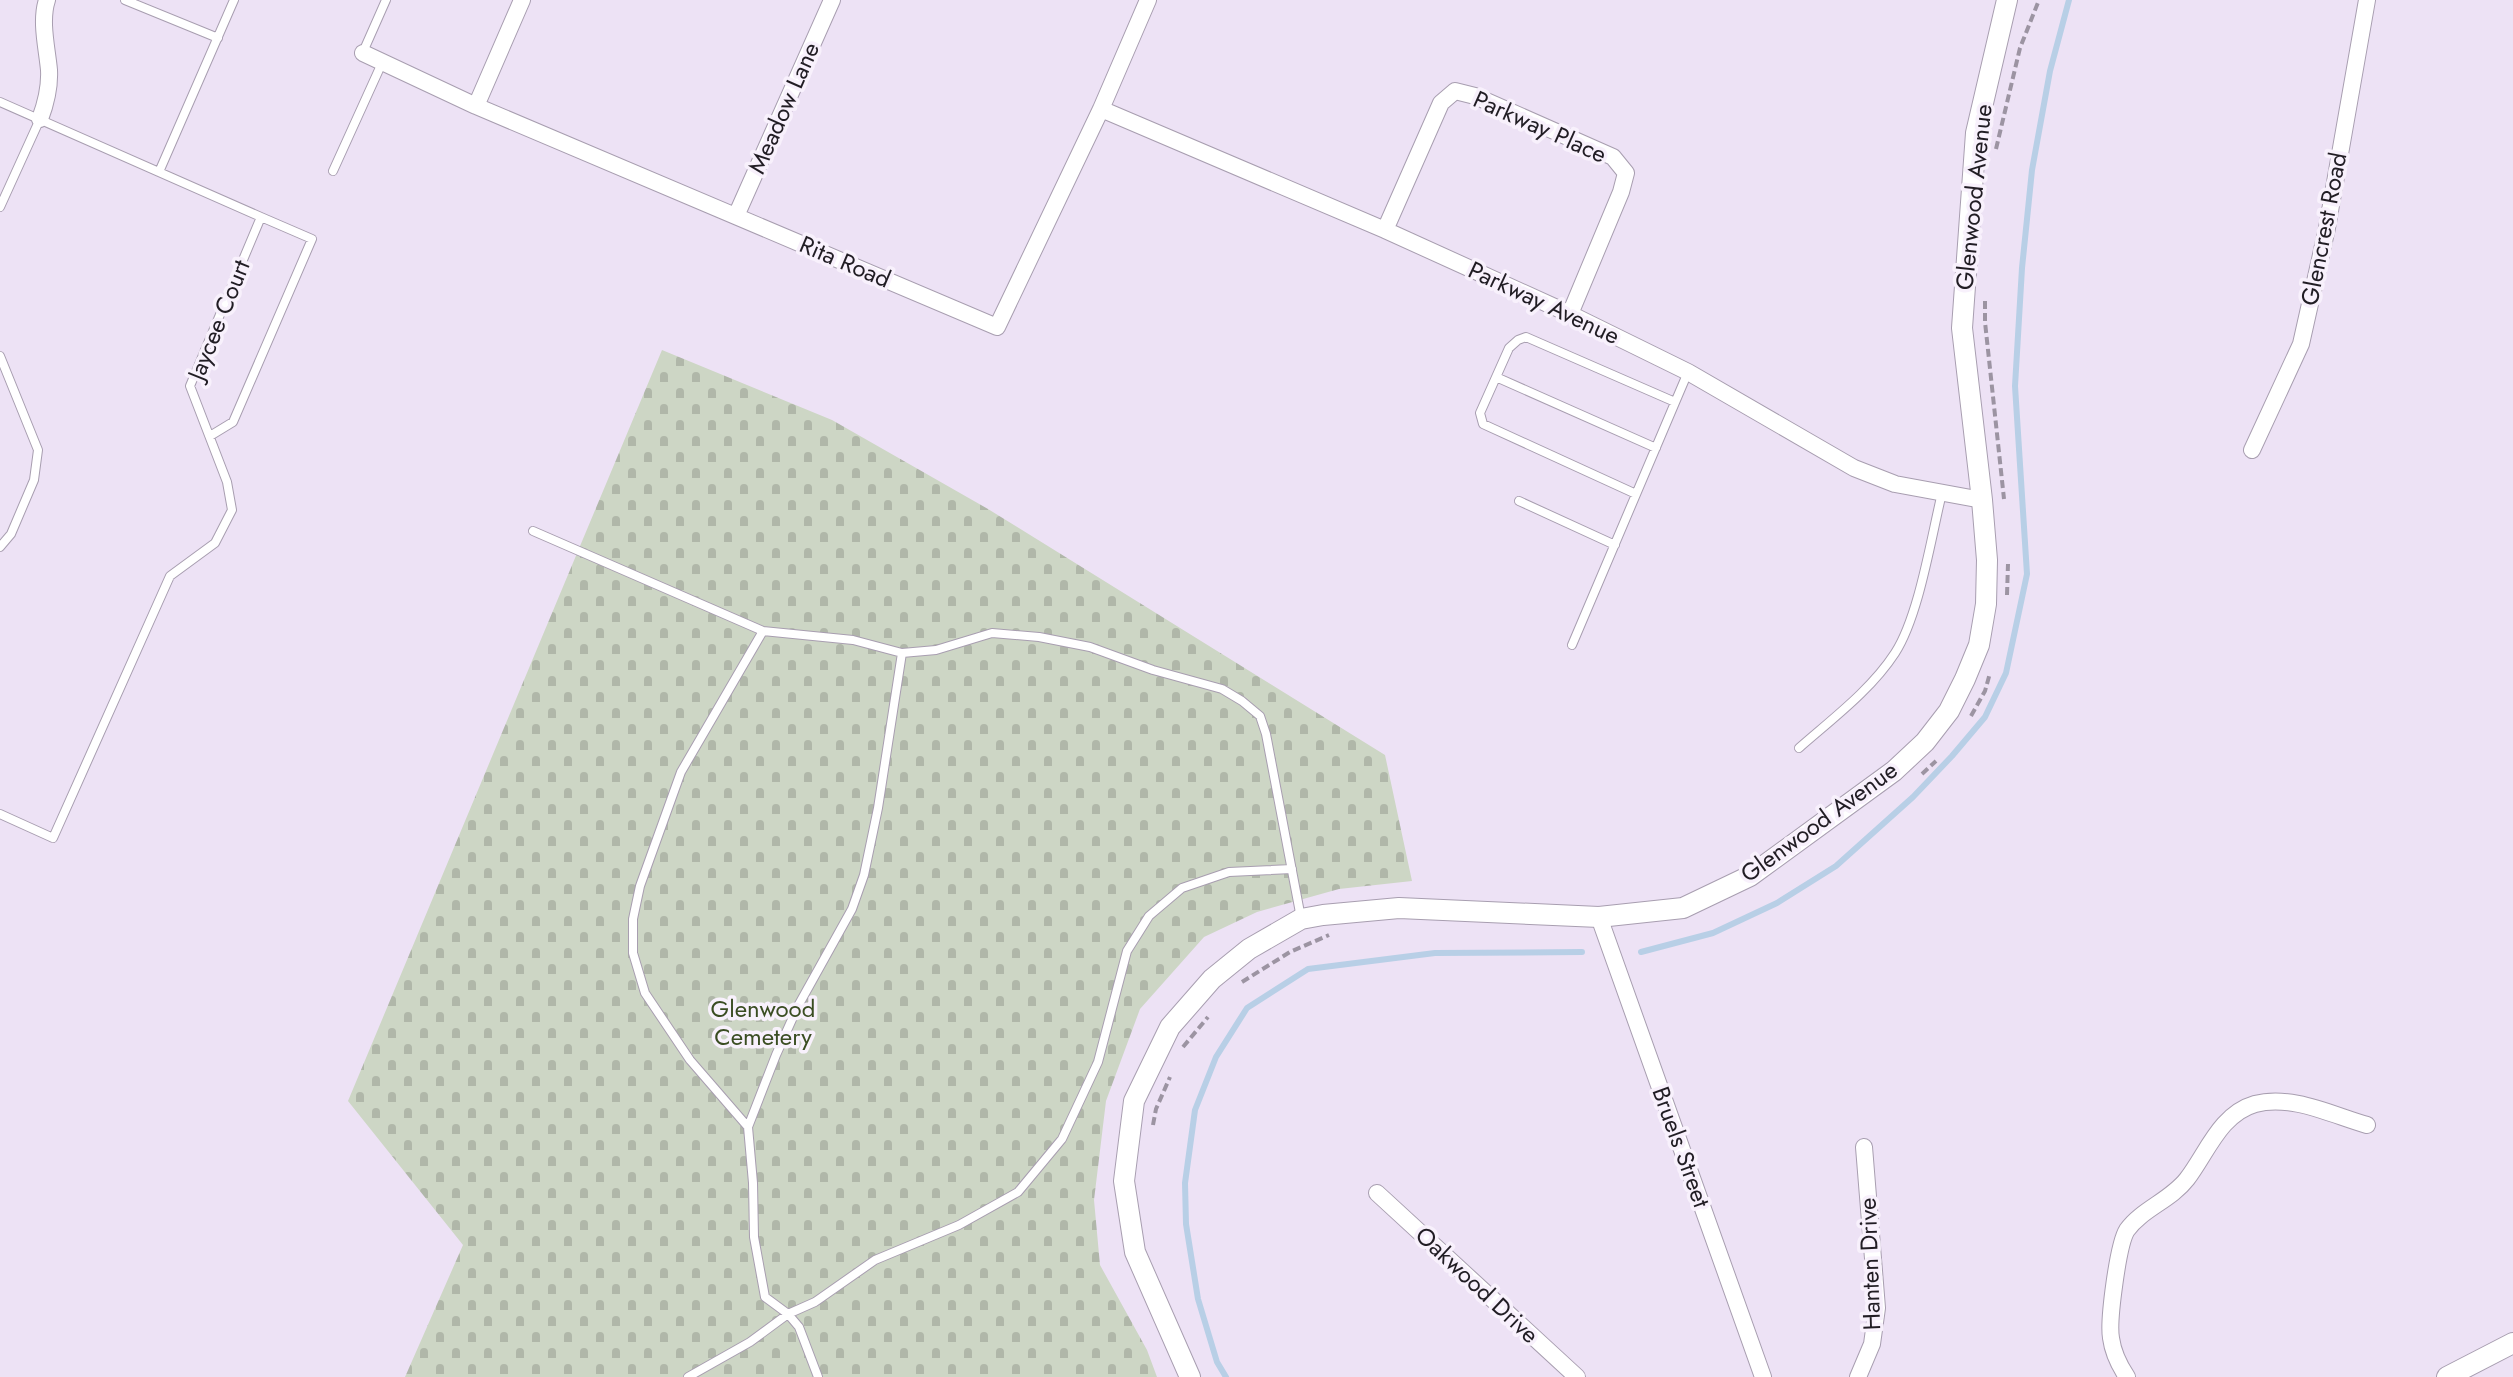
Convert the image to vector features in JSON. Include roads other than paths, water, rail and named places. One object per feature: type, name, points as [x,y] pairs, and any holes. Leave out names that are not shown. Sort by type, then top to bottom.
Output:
[{"type":"street","points":[[40,119],[48,97],[49,71],[45,47],[47,0]]},
{"type":"street","points":[[476,106],[522,0]]},
{"type":"street","name":"Meadow Lane","points":[[736,216],[832,0]]},
{"type":"street","name":"Rita Road","points":[[363,53],[476,106],[997,327],[1101,109],[1148,0]]},
{"type":"street","name":"Glenwood Avenue","points":[[1190,1377],[1135,1252],[1124,1181],[1134,1101],[1170,1027],[1212,979],[1249,949],[1301,919],[1399,908],[1599,917],[1683,908],[1750,876],[1894,771],[1925,742],[1949,711],[1979,645],[1986,604],[1987,560],[1982,500],[1962,328],[1976,133],[2007,0]]},
{"type":"street","name":"Glencrest Road","points":[[2252,450],[2301,344],[2327,228],[2367,0]]},
{"type":"street","name":"Parkway Place","points":[[1385,230],[1441,103],[1455,91],[1475,96],[1613,157],[1626,173],[1621,192],[1570,314]]},
{"type":"street","name":"Parkway Avenue","points":[[1101,109],[1385,230],[1570,314],[1688,372],[1854,468],[1895,484],[1982,500]]},
{"type":"street","name":"Bruels Street","points":[[1599,917],[1763,1377]]},
{"type":"street","points":[[2127,1377],[2117,1363],[2110,1328],[2126,1231],[2186,1181],[2221,1128],[2234,1115],[2251,1105],[2273,1100],[2367,1125]]},
{"type":"street","name":"Hanten Drive","points":[[1858,1377],[1872,1344],[1877,1308],[1864,1147]]},
{"type":"street","name":"Oakwood Drive","points":[[1377,1193],[1577,1377]]},
{"type":"street","points":[[2447,1377],[2513,1343]]},
{"type":"lane","points":[[125,0],[218,38]]},
{"type":"lane","points":[[159,172],[234,0]]},
{"type":"lane","points":[[363,53],[386,0]]},
{"type":"lane","points":[[333,171],[382,62]]},
{"type":"lane","points":[[0,102],[312,239],[233,422],[210,436]]},
{"type":"lane","points":[[0,207],[40,119]]},
{"type":"lane","name":"Jaycee Court","points":[[0,814],[53,838],[170,576],[215,543],[232,510],[227,482],[190,386],[261,217]]},
{"type":"lane","points":[[1636,494],[1483,424],[1480,413],[1509,348],[1526,337],[1675,402]]},
{"type":"lane","points":[[0,356],[38,450],[34,480],[11,534],[0,547]]},
{"type":"lane","points":[[1572,645],[1688,372]]},
{"type":"lane","points":[[1496,377],[1656,448]]},
{"type":"lane","points":[[1799,748],[1867,688],[1896,652],[1914,608],[1942,493]]},
{"type":"lane","points":[[1519,501],[1615,545]]},
{"type":"lane","points":[[533,531],[763,631],[853,640],[902,653],[936,650],[992,633],[1039,637],[1090,647],[1153,670],[1222,689],[1260,716],[1301,919]]},
{"type":"lane","points":[[748,1127],[690,1060],[645,993],[633,953],[633,919],[640,886],[681,772],[763,631]]},
{"type":"lane","points":[[818,1377],[799,1327],[788,1314],[765,1297],[754,1237],[748,1127],[798,1006],[845,923],[864,875],[878,808],[902,653]]},
{"type":"lane","points":[[688,1377],[750,1342],[788,1314],[815,1302],[875,1260],[959,1225],[1018,1192],[1062,1139],[1098,1062],[1127,951],[1149,916],[1182,888],[1229,872],[1292,869]]},
{"type":"waterway","points":[[1641,952],[1713,933],[1777,903],[1836,866],[1913,797],[1952,756],[1985,717],[2006,673],[2027,574],[2015,386],[2022,268],[2032,170],[2050,71],[2069,0]]},
{"type":"waterway","points":[[1226,1377],[1217,1362],[1198,1299],[1186,1224],[1185,1183],[1195,1110],[1216,1057],[1247,1008],[1308,969],[1435,953],[1582,952]]},
{"type":"park label","name":"Glenwood Cemetery","points":[[763,1023]]}]
